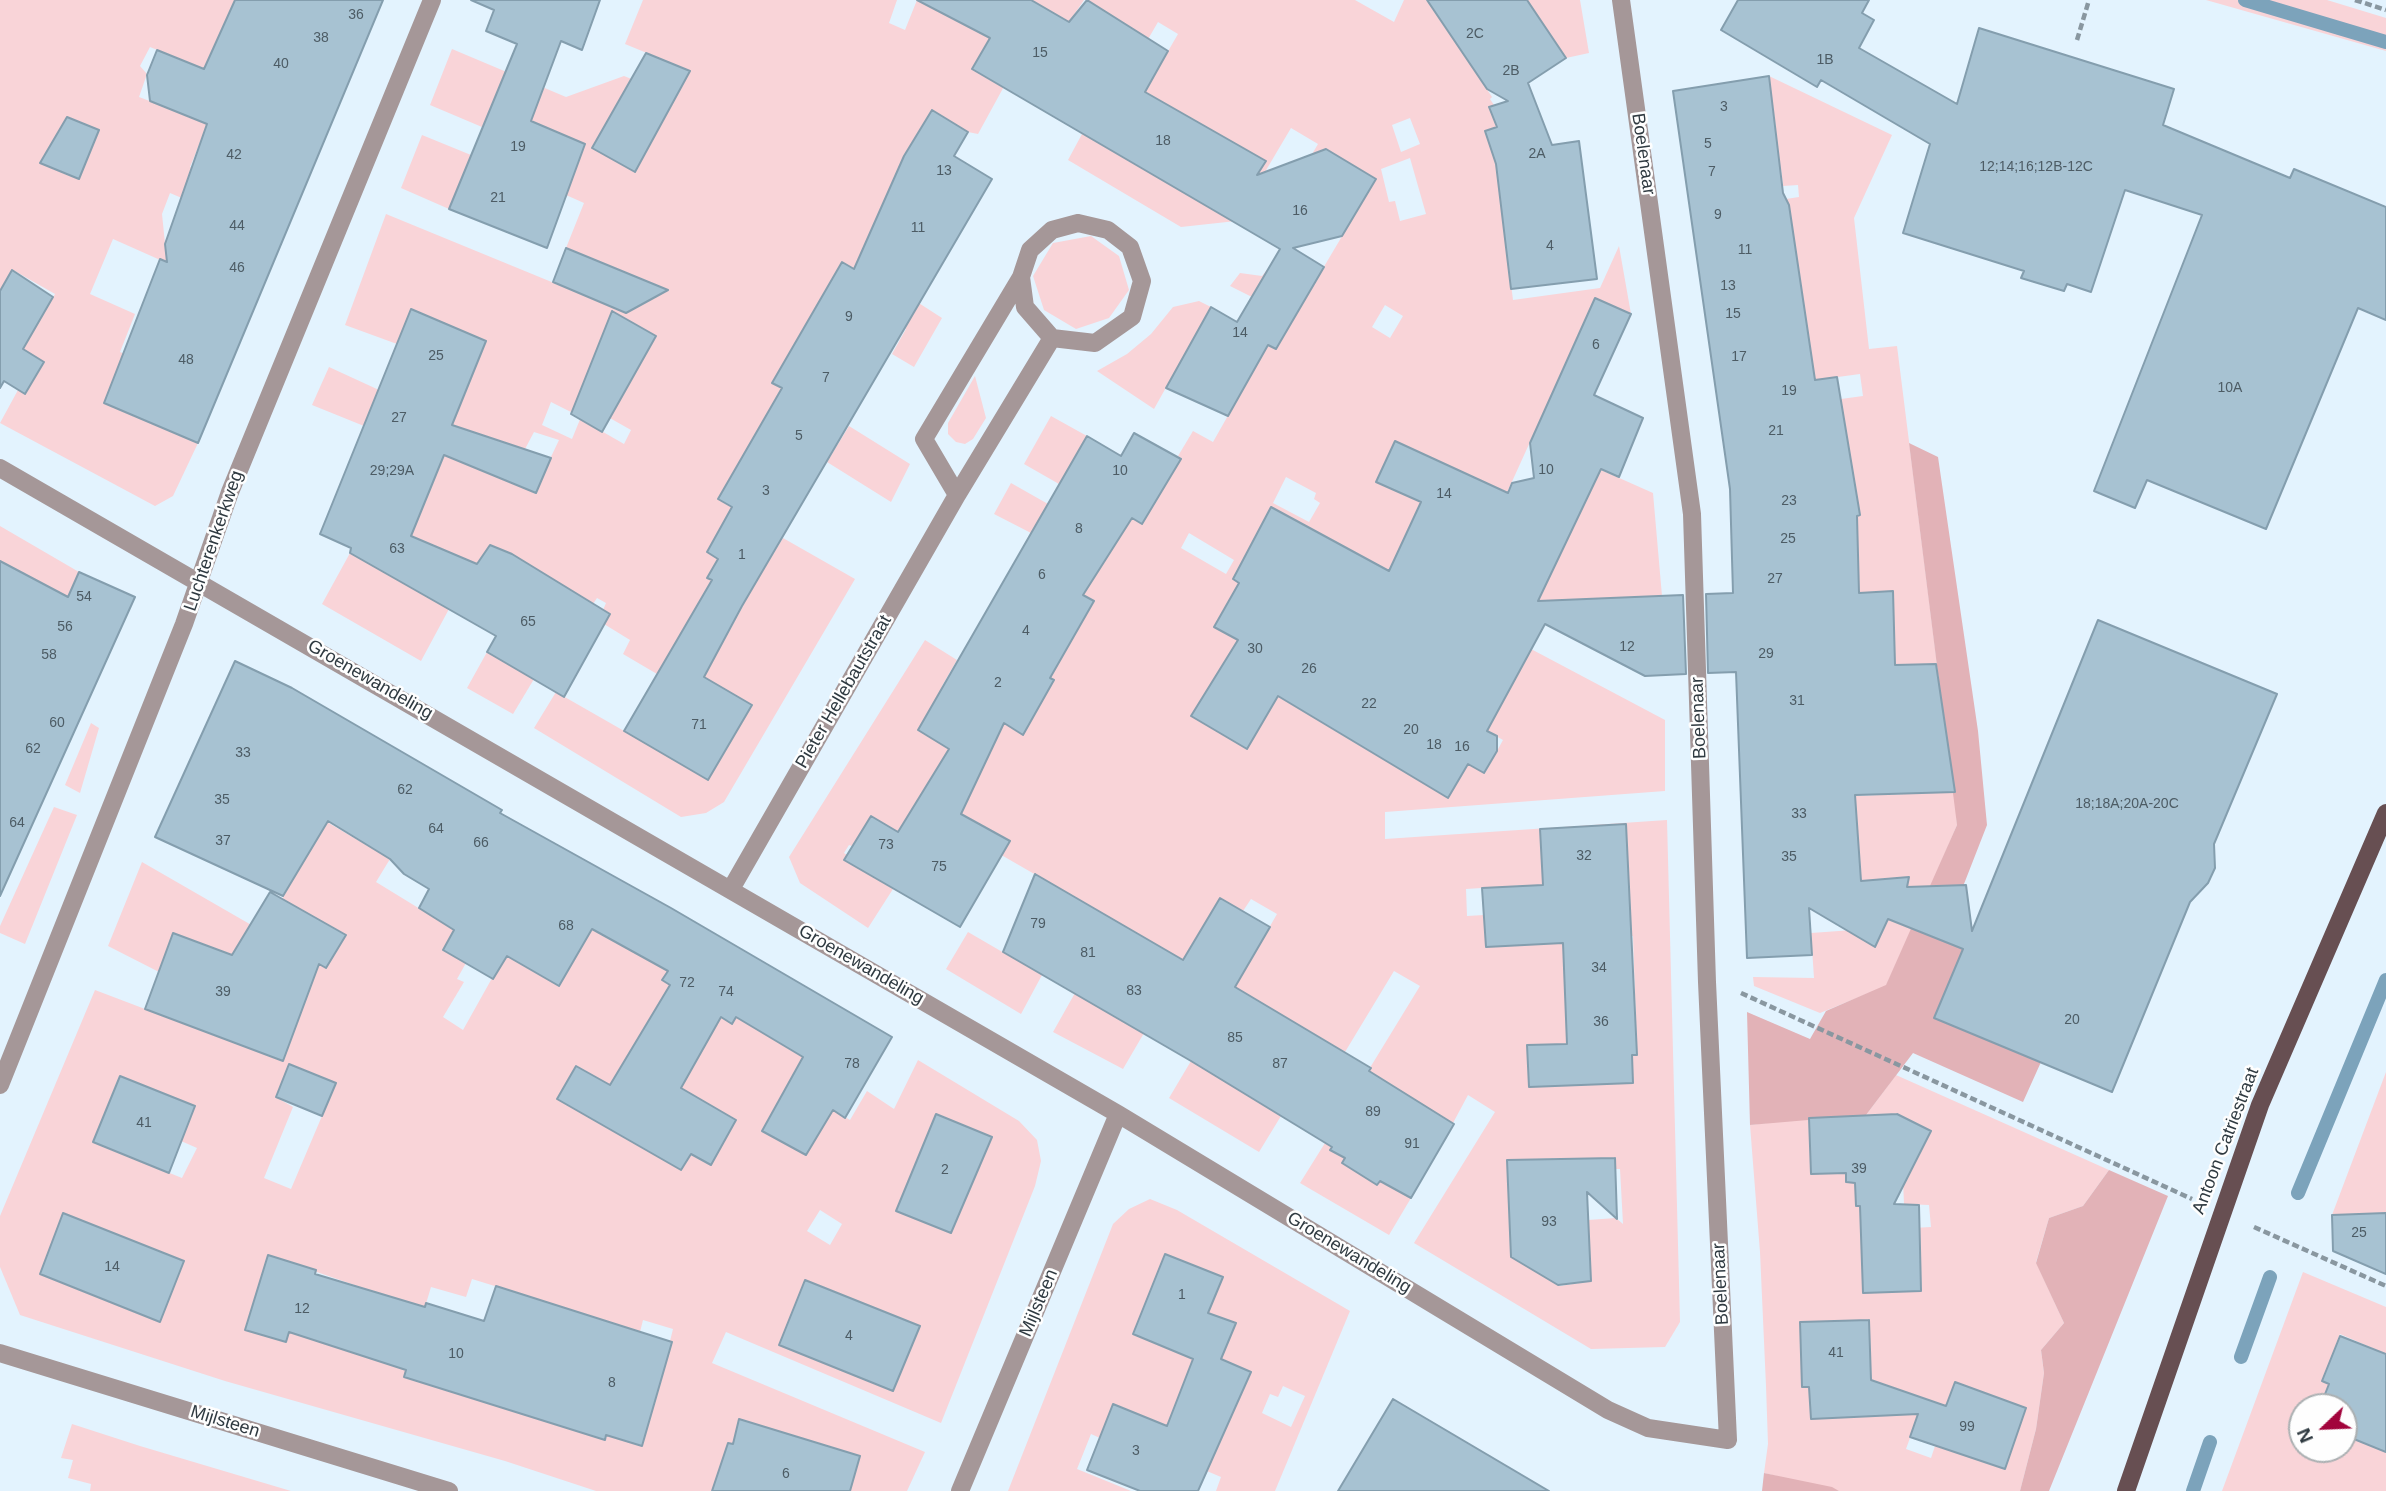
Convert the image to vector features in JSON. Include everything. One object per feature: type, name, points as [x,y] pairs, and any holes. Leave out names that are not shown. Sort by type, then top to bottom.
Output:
[{"type":"main road","name":"Antoon Catriestraat","points":[[2126,1491],[2220,1212],[2260,1105],[2386,813]]},
{"type":"street","name":"Luchterenkerkweg","points":[[0,1085],[201,583],[230,492],[432,0]]},
{"type":"street","name":"Boelenaar","points":[[1621,0],[1692,514],[1707,982],[1728,1440]]},
{"type":"street","points":[[957,495],[924,439],[1021,276],[1030,250],[1052,230],[1077,223],[1108,230],[1129,247],[1142,281],[1132,317],[1095,343],[1052,338],[1025,307],[1021,276]]},
{"type":"street","name":"Pieter Hellebautstraat","points":[[731,888],[957,495],[1052,338]]},
{"type":"street","name":"Groenewandeling","points":[[0,468],[1118,1114],[1608,1410],[1648,1428],[1728,1440]]},
{"type":"street","name":"Mijlsteen","points":[[960,1491],[1118,1114]]},
{"type":"street","name":"Mijlsteen","points":[[0,1353],[449,1491]]},
{"type":"path","points":[[2077,40],[2089,0]]},
{"type":"path","points":[[2355,0],[2386,10]]},
{"type":"path","points":[[1707,982],[1750,996],[2386,1286]]},
{"type":"shaded area","points":[[0,0],[250,0],[204,69],[150,47],[140,66],[147,74],[139,97],[208,123],[190,167],[236,187],[224,216],[170,193],[162,214],[167,263],[113,239],[90,294],[135,314],[120,352],[153,366],[104,403],[198,443],[173,496],[155,506],[0,423],[18,390],[25,394],[44,363],[23,349],[55,294],[13,270],[0,291]],"holes":[[[67,117],[78,179],[40,162]]]},
{"type":"shaded area","points":[[643,0],[897,0],[889,23],[905,30],[917,0],[957,21],[968,0],[1013,0],[976,62],[1007,81],[978,134],[968,132],[932,110],[905,156],[869,271],[942,318],[914,367],[892,354],[906,329],[869,305],[772,383],[782,389],[718,498],[732,507],[707,552],[718,559],[707,578],[745,600],[783,538],[855,579],[724,802],[706,813],[681,817],[534,728],[556,692],[708,779],[699,697],[708,633],[724,641],[743,606],[713,589],[709,631],[689,619],[657,674],[623,654],[630,640],[604,624],[610,614],[603,610],[606,603],[597,598],[593,604],[514,555],[490,545],[480,559],[473,582],[444,550],[388,526],[420,515],[452,437],[432,387],[463,399],[486,341],[412,309],[397,344],[345,325],[386,214],[593,299],[608,266],[566,248],[584,203],[566,195],[492,105],[482,127],[430,105],[452,49],[566,97],[624,76],[677,97],[688,70],[625,44]],"holes":[[[551,402],[581,417],[572,439],[542,425]],[[608,417],[631,430],[624,444],[591,425]],[[534,432],[559,440],[550,459],[515,446],[525,449]]]},
{"type":"shaded area","points":[[1031,0],[1084,0],[1069,22]]},
{"type":"shaded area","points":[[1087,0],[1355,0],[1394,22],[1404,0],[1440,0],[1467,59],[1492,97],[1490,99],[1494,105],[1489,107],[1497,127],[1485,132],[1496,164],[1513,300],[1600,288],[1619,246],[1631,314],[1595,299],[1505,497],[1490,485],[1395,441],[1376,482],[1421,502],[1412,521],[1425,527],[1401,578],[1665,720],[1665,791],[1385,812],[1385,839],[1667,820],[1680,1322],[1665,1347],[1591,1349],[1414,1243],[1495,1112],[1468,1095],[1453,1123],[1368,1071],[1420,986],[1394,971],[1345,1052],[1235,987],[1277,914],[1251,899],[1243,911],[1220,898],[1175,979],[1147,939],[984,845],[898,832],[871,816],[852,846],[849,845],[844,853],[847,855],[844,860],[893,889],[868,928],[800,883],[789,857],[925,640],[957,660],[942,686],[1023,734],[1054,681],[1050,678],[1094,601],[1070,588],[1113,515],[1153,506],[1181,458],[1178,456],[1193,431],[1213,442],[1268,345],[1252,297],[1230,286],[1240,273],[1262,276],[1281,252],[1319,275],[1363,201],[1305,166],[1318,144],[1291,128],[1236,221],[1181,227],[1068,160],[1137,32]],"holes":[[[1158,22],[1178,34],[1149,84],[1129,72]],[[1410,118],[1420,144],[1401,152],[1392,125]],[[1410,158],[1426,214],[1400,221],[1395,201],[1389,202],[1381,169]],[[1385,305],[1403,316],[1390,338],[1372,327]],[[1286,477],[1316,493],[1314,499],[1320,503],[1309,522],[1273,503]],[[1189,533],[1234,560],[1226,574],[1181,548]],[[1215,627],[1464,718],[1503,740],[1485,773],[1468,764],[1448,798],[1322,723],[1259,680],[1262,722],[1247,749],[1191,716],[1238,640]],[[930,709],[993,744],[990,751],[969,761],[918,730]],[[1528,885],[1531,945],[1484,915],[1467,916],[1466,889]],[[1633,936],[1637,1054],[1632,1055],[1632,1083],[1529,1087],[1527,1045],[1568,1044],[1564,939]],[[1615,1158],[1615,1169],[1620,1169],[1623,1224],[1616,1218],[1588,1220],[1591,1281],[1560,1286],[1511,1257],[1509,1194],[1533,1192],[1532,1159]]]},
{"type":"shaded area","points":[[1527,0],[1580,0],[1589,53],[1566,58]]},
{"type":"shaded area","points":[[2206,0],[2327,0],[2386,18],[2386,51]]},
{"type":"shaded area","points":[[1769,76],[1892,135],[1854,218],[1869,349],[1897,346],[1937,664],[1878,666],[1892,591],[1819,594],[1841,399],[1863,396],[1860,374],[1779,385],[1786,199],[1799,197],[1798,185],[1783,186],[1781,169],[1741,176],[1735,135],[1776,129],[1772,98],[1753,79]]},
{"type":"shaded area","points":[[422,135],[471,155],[449,209],[401,188]]},
{"type":"shaded area","points":[[1091,236],[1119,256],[1129,290],[1109,318],[1076,329],[1044,310],[1033,276],[1053,243]]},
{"type":"shaded area","points":[[1199,301],[1211,307],[1154,409],[1097,371],[1127,354],[1151,334],[1173,307]]},
{"type":"shaded area","points":[[329,367],[379,390],[364,426],[312,405]]},
{"type":"shaded area","points":[[975,376],[986,418],[973,439],[965,444],[956,442],[948,434],[948,423]]},
{"type":"shaded area","points":[[1051,416],[1087,436],[1059,484],[1024,464]]},
{"type":"shaded area","points":[[849,426],[910,464],[891,502],[827,462]]},
{"type":"shaded area","points":[[1909,443],[1938,457],[1978,731],[1987,825],[1955,907],[1963,949],[1934,1018],[2041,1062],[2023,1102],[1913,1053],[1866,1115],[1750,1125],[1747,1012],[1810,1039],[1826,1011],[1886,985],[1957,825]]},
{"type":"shaded area","points":[[1590,465],[1653,493],[1662,596],[1575,639],[1523,613],[1565,525],[1573,527],[1596,480]]},
{"type":"shaded area","points":[[1011,483],[1048,504],[1031,533],[994,514]]},
{"type":"shaded area","points":[[0,526],[79,572],[68,597],[0,561]]},
{"type":"shaded area","points":[[350,553],[449,609],[421,661],[322,604]]},
{"type":"shaded area","points":[[487,652],[534,679],[513,714],[467,688]]},
{"type":"shaded area","points":[[91,723],[99,728],[80,793],[65,785]]},
{"type":"shaded area","points":[[1955,792],[1957,825],[1931,886],[1907,887],[1905,878],[1857,881],[1855,796]]},
{"type":"shaded area","points":[[54,807],[77,815],[25,944],[0,933],[0,926]]},
{"type":"shaded area","points":[[327,822],[390,859],[376,882],[438,920],[480,887],[443,949],[466,963],[457,979],[464,982],[443,1017],[463,1030],[538,896],[528,967],[559,986],[588,927],[618,943],[647,894],[696,923],[663,981],[732,1024],[766,966],[818,995],[787,1048],[803,1057],[764,1132],[781,1141],[833,1110],[850,1120],[867,1091],[894,1109],[918,1060],[1019,1121],[1037,1140],[1041,1161],[1035,1186],[941,1423],[726,1332],[712,1363],[925,1452],[907,1491],[850,1491],[860,1456],[738,1424],[733,1444],[728,1443],[712,1491],[596,1491],[505,1461],[225,1381],[20,1315],[0,1267],[0,1216],[95,990],[253,1050],[290,1043],[307,997],[283,988],[231,954],[174,933],[159,972],[108,946],[142,862],[326,968],[345,934],[282,899]],"holes":[[[289,1064],[336,1083],[291,1189],[264,1178],[293,1107],[276,1097]],[[577,1066],[638,1101],[645,1149],[557,1099]],[[119,1076],[194,1106],[181,1141],[197,1148],[182,1178],[93,1142]],[[695,1097],[718,1109],[731,1130],[711,1165],[691,1154],[681,1169]],[[820,1210],[842,1224],[830,1245],[807,1231]],[[63,1214],[184,1261],[160,1322],[40,1274]],[[268,1255],[360,1287],[341,1349],[289,1332],[285,1342],[245,1330]],[[472,1279],[527,1296],[486,1402],[404,1377],[431,1287],[466,1297]],[[585,1315],[640,1332],[643,1320],[673,1329],[672,1342],[642,1446],[606,1435],[605,1439],[552,1423]],[[920,1326],[893,1391],[779,1345]]]},
{"type":"shaded area","points":[[1925,900],[1886,986],[1820,1013],[1754,986],[1753,977],[1814,978],[1811,933],[1853,930],[1853,934],[1875,947],[1889,919]]},
{"type":"shaded area","points":[[968,932],[1042,975],[1021,1014],[946,969]]},
{"type":"shaded area","points":[[1075,993],[1144,1033],[1123,1069],[1053,1032]]},
{"type":"shaded area","points":[[1191,1061],[1281,1116],[1259,1152],[1169,1098]]},
{"type":"shaded area","points":[[2386,1072],[2386,1213],[2332,1215]]},
{"type":"shaded area","points":[[1896,1075],[2109,1170],[2083,1206],[2049,1218],[2036,1262],[2064,1323],[2041,1350],[2044,1373],[2036,1429],[2020,1491],[1839,1491],[1764,1473],[1768,1444],[1766,1386],[1760,1252],[1750,1125],[1809,1118],[1811,1174],[1846,1173],[1846,1182],[1855,1183],[1867,1206],[1913,1228],[1931,1227],[1929,1205],[1904,1204],[1903,1180],[1931,1131],[1904,1117],[1902,1120],[1866,1124],[1866,1115]],"holes":[[[1869,1320],[1871,1384],[1853,1385],[1854,1417],[1811,1419],[1809,1387],[1802,1387]],[[1955,1383],[2026,1408],[2005,1469],[1935,1446],[1931,1458],[1906,1449],[1924,1399],[1946,1406]]]},
{"type":"shaded area","points":[[1335,1127],[1341,1131],[1330,1150],[1345,1158],[1343,1163],[1377,1185],[1380,1181],[1411,1198],[1389,1235],[1300,1183]]},
{"type":"shaded area","points":[[2109,1170],[2168,1196],[2049,1491],[2020,1491],[2036,1429],[2044,1373],[2041,1350],[2064,1323],[2036,1263],[2049,1218],[2083,1206]]},
{"type":"shaded area","points":[[1150,1199],[1177,1210],[1350,1311],[1275,1491],[1216,1491],[1221,1477],[1183,1461],[1146,1417],[1114,1404],[1100,1438],[1091,1434],[1077,1469],[1131,1491],[1008,1491],[1113,1224],[1129,1209]],"holes":[[[1165,1254],[1222,1277],[1208,1313],[1236,1323],[1217,1368],[1133,1334]],[[1283,1386],[1305,1396],[1291,1427],[1262,1413],[1270,1394],[1278,1397]]]},
{"type":"shaded area","points":[[2303,1272],[2386,1307],[2386,1354],[2340,1334],[2322,1381],[2329,1384],[2325,1393],[2288,1393],[2288,1463],[2358,1463],[2358,1441],[2386,1452],[2386,1491],[2222,1491]]},
{"type":"shaded area","points":[[72,1424],[291,1491],[90,1491],[91,1484],[68,1478],[73,1460],[61,1458]]},
{"type":"shaded area","points":[[1764,1473],[1832,1487],[1839,1491],[1762,1491]]},
{"type":"building","points":[[235,0],[383,0],[198,443],[104,403],[160,259],[167,262],[165,244],[207,124],[150,101],[147,75],[157,50],[204,69]]},
{"type":"building","points":[[471,0],[600,0],[582,50],[561,41],[531,121],[585,144],[547,248],[449,209],[517,44],[486,31],[494,10]]},
{"type":"building","points":[[917,0],[1031,0],[1069,22],[1087,0],[1168,51],[1145,92],[1266,161],[1257,175],[1326,149],[1376,179],[1342,236],[1293,248],[1324,267],[1276,349],[1268,345],[1228,416],[1166,388],[1211,307],[1237,322],[1280,249],[972,69],[990,38]]},
{"type":"building","points":[[1427,0],[1527,0],[1566,58],[1528,83],[1552,145],[1579,141],[1597,279],[1511,289],[1496,164],[1485,131],[1497,127],[1489,107],[1508,101],[1487,89]]},
{"type":"building","points":[[1738,0],[1869,0],[1862,13],[1874,20],[1859,48],[1957,104],[1979,28],[2174,89],[2163,125],[2290,178],[2294,169],[2386,207],[2386,320],[2358,308],[2266,529],[2147,480],[2135,508],[2094,491],[2202,215],[2125,190],[2091,292],[2067,284],[2064,291],[2021,278],[2024,271],[1903,233],[1930,144],[1821,80],[1817,87],[1721,30]]},
{"type":"building","points":[[646,53],[690,71],[635,172],[592,148]]},
{"type":"building","points":[[1769,76],[1783,193],[1789,205],[1815,380],[1837,377],[1860,515],[1857,516],[1859,593],[1893,591],[1895,665],[1936,664],[1955,792],[1855,795],[1861,881],[1909,877],[1907,887],[1966,885],[1972,931],[2098,620],[2277,694],[2214,844],[2215,868],[2208,883],[2190,902],[2112,1092],[1934,1018],[1963,949],[1888,919],[1875,947],[1809,908],[1812,955],[1747,958],[1736,672],[1708,673],[1706,594],[1733,593],[1730,489],[1673,91]]},
{"type":"building","points":[[932,110],[968,132],[954,156],[992,179],[742,606],[704,677],[752,705],[708,780],[624,731],[712,580],[707,578],[718,559],[707,552],[732,507],[718,499],[782,388],[772,383],[842,262],[854,269],[904,156]]},
{"type":"building","points":[[67,117],[99,130],[79,179],[40,163]]},
{"type":"building","points":[[566,248],[668,290],[626,313],[553,282]]},
{"type":"building","points":[[12,270],[53,297],[23,349],[44,362],[25,394],[4,381],[0,388],[0,291]]},
{"type":"building","points":[[1595,298],[1631,314],[1594,395],[1643,418],[1619,477],[1601,469],[1538,601],[1683,595],[1686,674],[1645,676],[1545,624],[1487,731],[1497,736],[1497,751],[1484,773],[1468,764],[1448,798],[1278,696],[1247,749],[1191,716],[1238,640],[1214,627],[1239,583],[1233,579],[1271,507],[1389,571],[1421,502],[1376,482],[1395,441],[1508,493],[1512,483],[1534,478],[1530,443]]},
{"type":"building","points":[[411,309],[486,341],[452,425],[551,458],[536,493],[444,455],[411,536],[477,564],[490,545],[512,554],[610,614],[564,697],[487,652],[496,636],[350,553],[351,548],[320,534]]},
{"type":"building","points":[[612,311],[656,336],[602,432],[571,414]]},
{"type":"building","points":[[1134,433],[1181,459],[1142,524],[1132,518],[1083,595],[1094,601],[1050,678],[1054,680],[1023,735],[1004,723],[961,814],[1010,841],[960,927],[844,860],[871,816],[898,832],[949,749],[918,730],[1087,436],[1121,456]]},
{"type":"building","points":[[0,561],[68,597],[79,572],[135,597],[0,896]]},
{"type":"building","points":[[235,661],[292,688],[502,810],[500,813],[671,908],[892,1037],[845,1118],[833,1110],[806,1155],[762,1131],[803,1057],[736,1017],[732,1024],[721,1017],[681,1088],[736,1120],[711,1165],[691,1154],[681,1170],[557,1099],[576,1066],[610,1085],[670,985],[662,980],[668,971],[592,929],[559,986],[507,956],[493,979],[443,950],[454,930],[419,908],[429,889],[404,874],[390,859],[328,821],[283,896],[155,837]]},
{"type":"building","points":[[1626,824],[1637,1055],[1632,1055],[1633,1083],[1529,1087],[1527,1045],[1567,1044],[1563,943],[1486,947],[1482,888],[1543,885],[1540,829]]},
{"type":"building","points":[[1035,874],[1183,960],[1220,898],[1270,927],[1235,987],[1371,1068],[1369,1071],[1454,1124],[1411,1198],[1380,1181],[1377,1185],[1342,1163],[1345,1158],[1330,1150],[1332,1147],[1003,952]]},
{"type":"building","points":[[270,892],[346,935],[326,968],[319,964],[283,1061],[145,1009],[173,933],[232,955]]},
{"type":"building","points":[[289,1064],[336,1083],[322,1116],[276,1097]]},
{"type":"building","points":[[120,1076],[195,1106],[169,1173],[93,1142]]},
{"type":"building","points":[[936,1114],[992,1137],[951,1233],[896,1211]]},
{"type":"building","points":[[1897,1114],[1931,1131],[1894,1204],[1919,1205],[1921,1291],[1863,1293],[1860,1206],[1856,1206],[1855,1183],[1846,1182],[1846,1173],[1811,1174],[1809,1118]]},
{"type":"building","points":[[1615,1158],[1617,1219],[1587,1192],[1591,1281],[1558,1285],[1511,1257],[1507,1160]]},
{"type":"building","points":[[63,1213],[184,1261],[160,1322],[40,1274]]},
{"type":"building","points":[[2386,1213],[2386,1274],[2333,1251],[2332,1215]]},
{"type":"building","points":[[1165,1254],[1223,1277],[1208,1313],[1236,1323],[1221,1359],[1251,1372],[1198,1491],[1140,1491],[1087,1470],[1113,1404],[1167,1426],[1193,1359],[1133,1334]]},
{"type":"building","points":[[268,1255],[316,1270],[315,1274],[425,1307],[426,1303],[484,1321],[496,1286],[672,1342],[642,1446],[606,1435],[605,1440],[404,1377],[406,1370],[289,1332],[286,1342],[245,1330]]},
{"type":"building","points":[[805,1280],[920,1326],[893,1391],[779,1345]]},
{"type":"building","points":[[1869,1320],[1871,1380],[1946,1406],[1955,1382],[2026,1408],[2005,1469],[1910,1437],[1918,1414],[1811,1419],[1809,1387],[1802,1387],[1800,1322]]},
{"type":"building","points":[[2340,1336],[2386,1354],[2386,1452],[2358,1441],[2358,1393],[2325,1393],[2329,1384],[2322,1381]]},
{"type":"building","points":[[1393,1399],[1549,1491],[1338,1491]]},
{"type":"building","points":[[739,1419],[860,1456],[850,1491],[712,1491],[728,1443],[733,1444]]},
{"type":"waterway","points":[[2245,0],[2386,42]]},
{"type":"waterway","points":[[2298,1193],[2386,980]]},
{"type":"waterway","points":[[2241,1357],[2270,1277]]},
{"type":"waterway","points":[[2193,1491],[2210,1442]]}]
